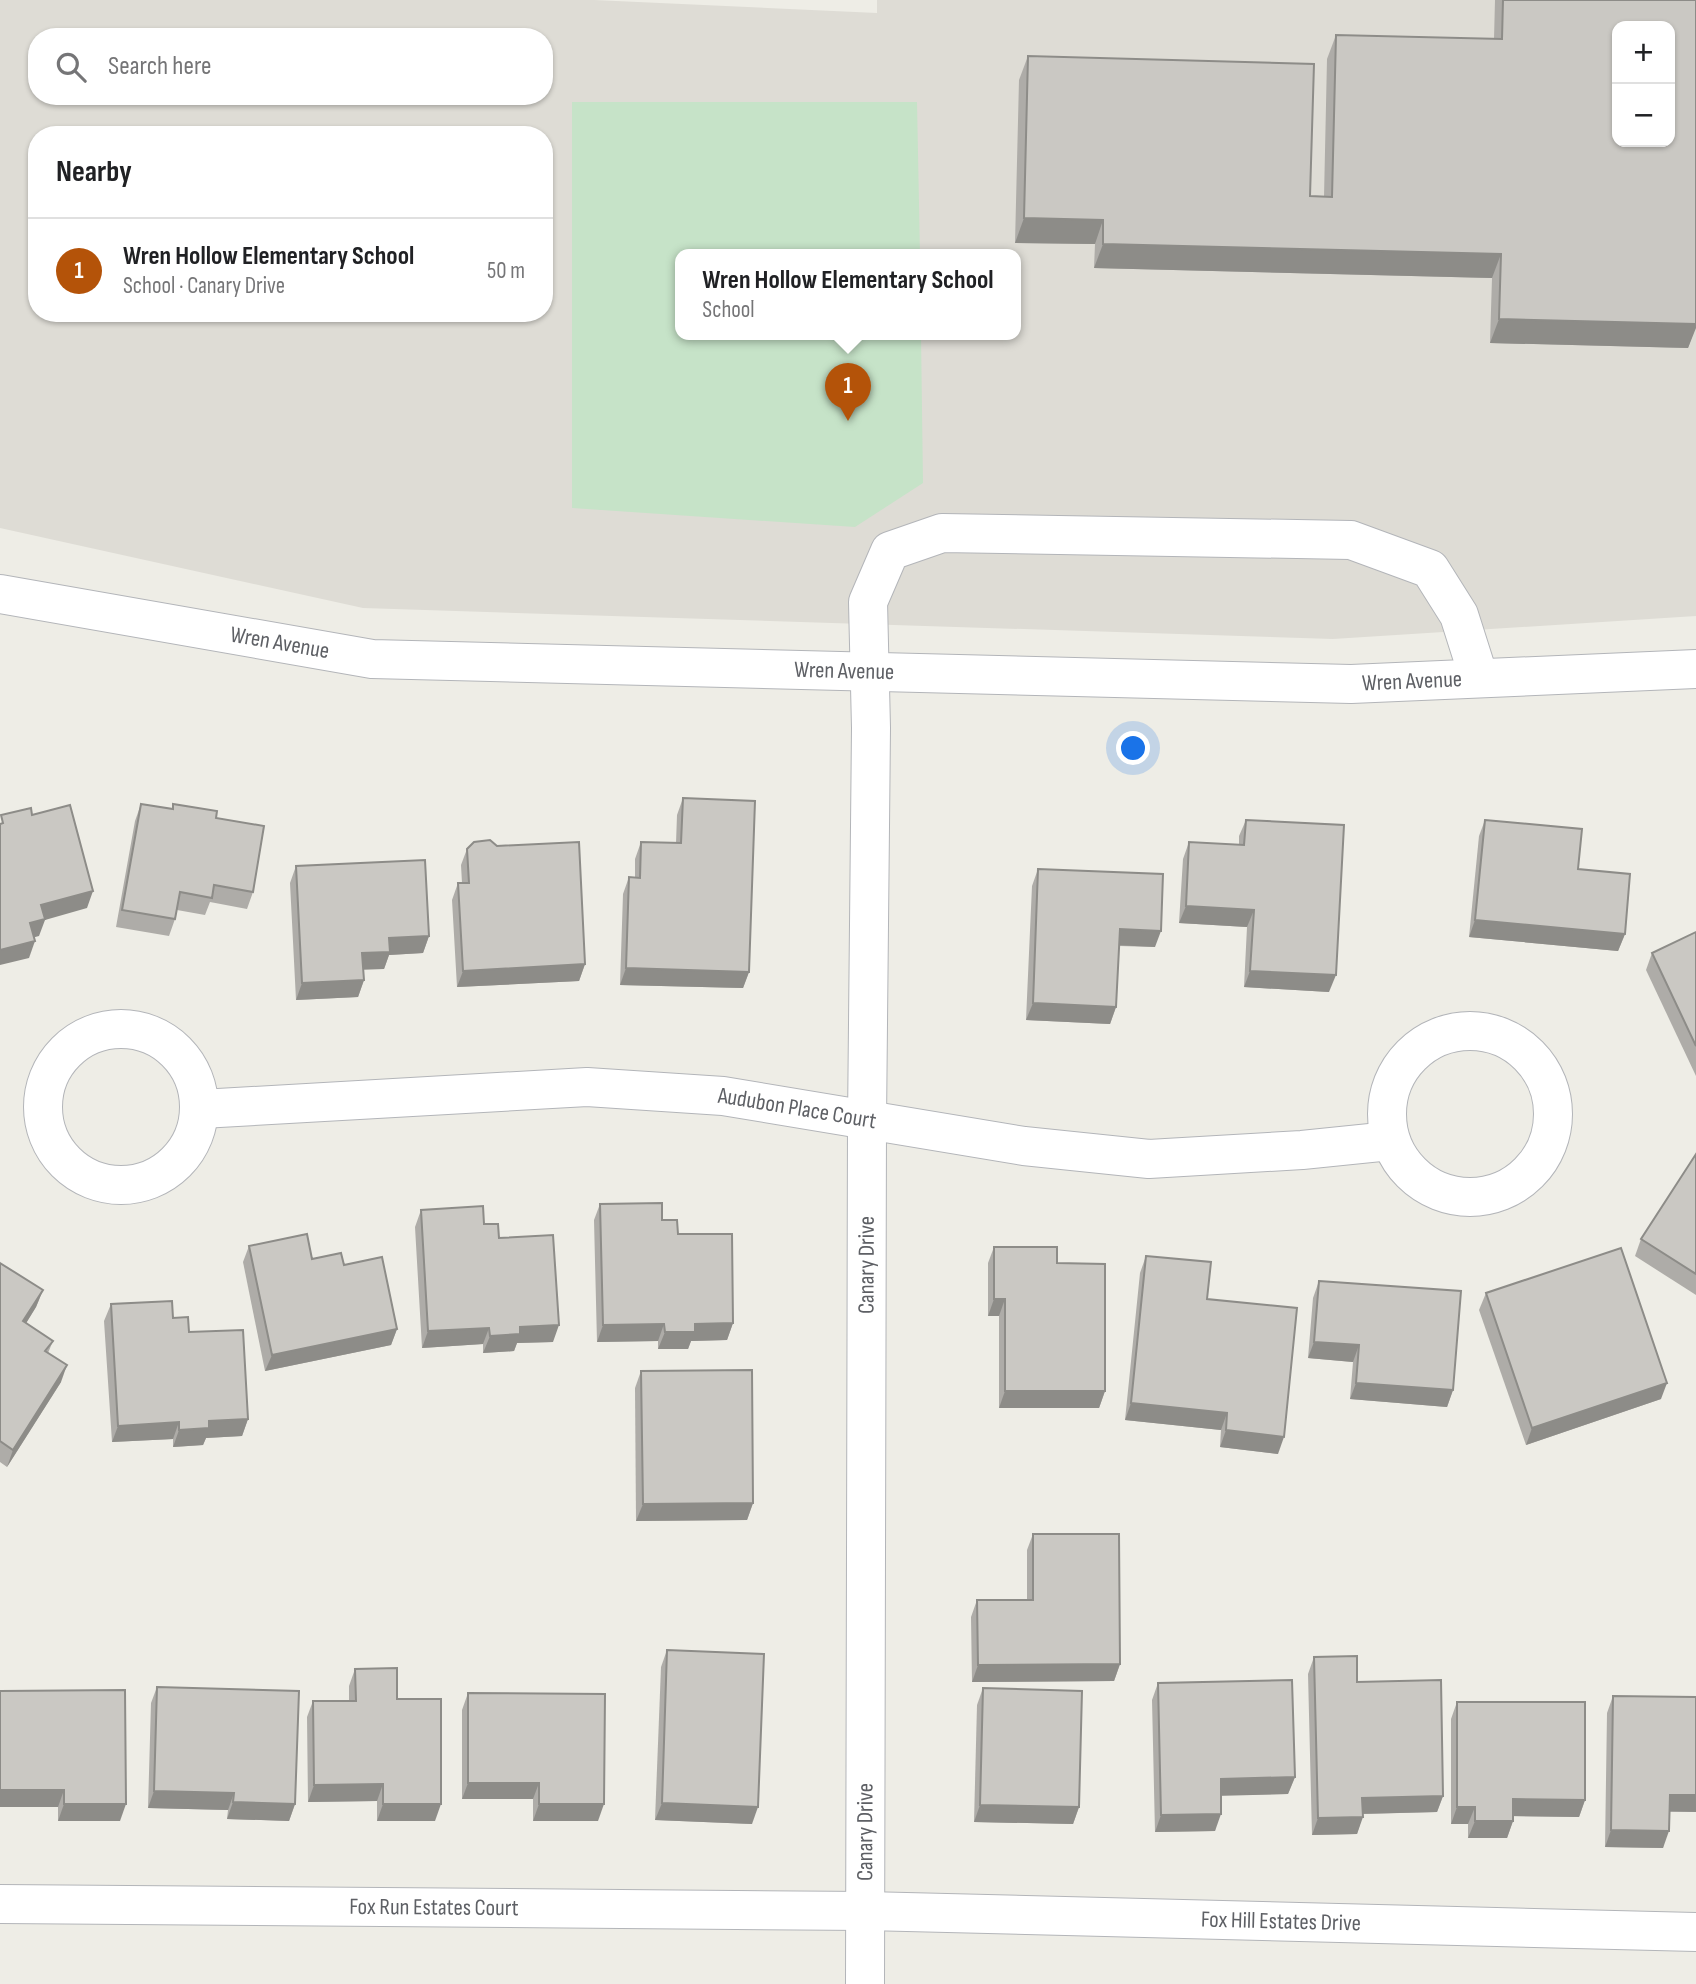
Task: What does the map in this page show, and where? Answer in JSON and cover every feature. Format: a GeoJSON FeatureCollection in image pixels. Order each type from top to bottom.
{"type":"FeatureCollection","features":[{"type":"Feature","properties":{"kind":"street","name":"Canary Drive"},"geometry":{"type":"LineString","coordinates":[[865,1984],[871,671],[868,602],[890,551],[942,533],[1351,540],[1430,569],[1459,615],[1479,678]]}},
{"type":"Feature","properties":{"kind":"street","name":"Wren Avenue"},"geometry":{"type":"LineString","coordinates":[[0,594],[372,659],[1351,684],[1696,669]]}},
{"type":"Feature","properties":{"kind":"street"},"geometry":{"type":"LineString","coordinates":[[133,1028],[159,1038],[186,1062],[198,1087],[201,1109],[195,1136],[188,1150],[169,1170],[150,1180],[124,1186],[99,1183],[74,1170],[60,1156],[43,1121],[44,1093],[48,1077],[63,1054],[78,1041],[104,1030],[133,1028]]}},
{"type":"Feature","properties":{"kind":"street"},"geometry":{"type":"LineString","coordinates":[[1457,1031],[1489,1032],[1516,1044],[1530,1055],[1546,1080],[1552,1097],[1553,1125],[1547,1147],[1531,1171],[1517,1183],[1491,1195],[1456,1196],[1418,1180],[1399,1158],[1390,1141],[1386,1112],[1391,1086],[1405,1061],[1429,1041],[1457,1031]]}},
{"type":"Feature","properties":{"kind":"street","name":"Audubon Place Court"},"geometry":{"type":"LineString","coordinates":[[201,1109],[587,1087],[723,1097],[1024,1146],[1149,1159],[1302,1150],[1390,1141]]}},
{"type":"Feature","properties":{"kind":"street","name":"Fox Run Estates Court"},"geometry":{"type":"LineString","coordinates":[[0,1905],[866,1911]]}},
{"type":"Feature","properties":{"kind":"street","name":"Fox Hill Estates Drive"},"geometry":{"type":"LineString","coordinates":[[866,1911],[1696,1932]]}},
{"type":"Feature","properties":{"kind":"shaded area"},"geometry":{"type":"Polygon","coordinates":[[[0,0],[594,0],[877,13],[877,0],[1696,0],[1696,616],[1333,639],[363,608],[0,528],[0,0]]]}},
{"type":"Feature","properties":{"kind":"green space"},"geometry":{"type":"Polygon","coordinates":[[[572,102],[917,102],[920,249],[675,249],[675,340],[921,340],[923,483],[855,527],[572,508],[572,102]]]}},
{"type":"Feature","properties":{"kind":"building"},"geometry":{"type":"Polygon","coordinates":[[[1503,0],[1696,0],[1696,324],[1499,319],[1501,254],[1103,244],[1103,220],[1024,218],[1028,56],[1314,64],[1310,196],[1332,197],[1336,35],[1502,39],[1503,0]]]}},
{"type":"Feature","properties":{"kind":"building"},"geometry":{"type":"Polygon","coordinates":[[[683,798],[755,801],[749,972],[626,968],[629,877],[640,878],[641,842],[681,843],[683,798]]]}},
{"type":"Feature","properties":{"kind":"building"},"geometry":{"type":"Polygon","coordinates":[[[141,804],[173,809],[173,804],[217,811],[216,818],[264,826],[253,892],[214,885],[212,898],[180,892],[175,919],[122,910],[141,804]]]}},
{"type":"Feature","properties":{"kind":"building"},"geometry":{"type":"Polygon","coordinates":[[[70,805],[93,891],[41,905],[45,919],[30,923],[35,941],[0,950],[1,815],[31,808],[32,815],[70,805]]]}},
{"type":"Feature","properties":{"kind":"building"},"geometry":{"type":"Polygon","coordinates":[[[1246,820],[1344,825],[1336,975],[1250,971],[1254,910],[1186,906],[1189,842],[1244,845],[1246,820]]]}},
{"type":"Feature","properties":{"kind":"building"},"geometry":{"type":"Polygon","coordinates":[[[1485,820],[1582,829],[1578,869],[1630,874],[1625,934],[1475,920],[1485,820]]]}},
{"type":"Feature","properties":{"kind":"building"},"geometry":{"type":"Polygon","coordinates":[[[490,840],[497,846],[579,842],[585,964],[463,971],[458,883],[469,883],[467,849],[474,842],[490,840]]]}},
{"type":"Feature","properties":{"kind":"building"},"geometry":{"type":"Polygon","coordinates":[[[425,860],[429,936],[389,938],[390,952],[362,953],[364,980],[302,983],[296,866],[425,860]]]}},
{"type":"Feature","properties":{"kind":"building"},"geometry":{"type":"Polygon","coordinates":[[[1038,869],[1163,874],[1161,931],[1120,929],[1116,1007],[1033,1003],[1038,869]]]}},
{"type":"Feature","properties":{"kind":"building"},"geometry":{"type":"Polygon","coordinates":[[[1696,932],[1696,1046],[1652,953],[1696,932]]]}},
{"type":"Feature","properties":{"kind":"building"},"geometry":{"type":"Polygon","coordinates":[[[1696,1154],[1696,1274],[1641,1239],[1696,1154]]]}},
{"type":"Feature","properties":{"kind":"building"},"geometry":{"type":"Polygon","coordinates":[[[662,1203],[662,1220],[677,1220],[678,1234],[732,1234],[733,1323],[695,1324],[695,1332],[665,1332],[664,1324],[603,1325],[600,1204],[662,1203]]]}},
{"type":"Feature","properties":{"kind":"building"},"geometry":{"type":"Polygon","coordinates":[[[483,1206],[484,1224],[498,1224],[499,1238],[553,1235],[559,1325],[520,1327],[520,1334],[490,1336],[489,1328],[428,1331],[421,1210],[483,1206]]]}},
{"type":"Feature","properties":{"kind":"building"},"geometry":{"type":"Polygon","coordinates":[[[307,1234],[312,1259],[341,1253],[344,1265],[382,1257],[397,1329],[272,1355],[249,1246],[307,1234]]]}},
{"type":"Feature","properties":{"kind":"building"},"geometry":{"type":"Polygon","coordinates":[[[994,1247],[1057,1247],[1057,1263],[1105,1264],[1105,1391],[1005,1391],[1005,1299],[994,1299],[994,1247]]]}},
{"type":"Feature","properties":{"kind":"building"},"geometry":{"type":"Polygon","coordinates":[[[1621,1248],[1667,1383],[1532,1428],[1486,1293],[1621,1248]]]}},
{"type":"Feature","properties":{"kind":"building"},"geometry":{"type":"Polygon","coordinates":[[[1146,1256],[1211,1262],[1207,1299],[1297,1308],[1284,1437],[1226,1430],[1227,1413],[1131,1403],[1146,1256]]]}},
{"type":"Feature","properties":{"kind":"building"},"geometry":{"type":"Polygon","coordinates":[[[0,1263],[43,1290],[23,1321],[53,1341],[45,1351],[67,1365],[13,1450],[0,1441],[0,1263]]]}},
{"type":"Feature","properties":{"kind":"building"},"geometry":{"type":"Polygon","coordinates":[[[1319,1281],[1461,1291],[1453,1390],[1356,1383],[1359,1345],[1314,1342],[1319,1281]]]}},
{"type":"Feature","properties":{"kind":"building"},"geometry":{"type":"Polygon","coordinates":[[[172,1301],[173,1318],[188,1317],[189,1332],[243,1330],[248,1419],[209,1421],[209,1428],[179,1430],[179,1422],[118,1426],[111,1304],[172,1301]]]}},
{"type":"Feature","properties":{"kind":"building"},"geometry":{"type":"Polygon","coordinates":[[[752,1370],[753,1503],[643,1504],[641,1371],[752,1370]]]}},
{"type":"Feature","properties":{"kind":"building"},"geometry":{"type":"Polygon","coordinates":[[[1033,1534],[1119,1534],[1120,1664],[978,1665],[977,1600],[1033,1600],[1033,1534]]]}},
{"type":"Feature","properties":{"kind":"building"},"geometry":{"type":"Polygon","coordinates":[[[667,1650],[764,1654],[758,1807],[662,1803],[667,1650]]]}},
{"type":"Feature","properties":{"kind":"building"},"geometry":{"type":"Polygon","coordinates":[[[1357,1656],[1357,1682],[1441,1680],[1443,1796],[1362,1798],[1363,1817],[1318,1818],[1314,1657],[1357,1656]]]}},
{"type":"Feature","properties":{"kind":"building"},"geometry":{"type":"Polygon","coordinates":[[[397,1668],[397,1699],[441,1699],[441,1804],[383,1804],[383,1784],[314,1785],[313,1701],[356,1701],[355,1669],[397,1668]]]}},
{"type":"Feature","properties":{"kind":"building"},"geometry":{"type":"Polygon","coordinates":[[[1292,1680],[1295,1777],[1221,1779],[1221,1814],[1161,1815],[1158,1683],[1292,1680]]]}},
{"type":"Feature","properties":{"kind":"building"},"geometry":{"type":"Polygon","coordinates":[[[157,1687],[299,1691],[295,1804],[233,1802],[234,1793],[154,1791],[157,1687]]]}},
{"type":"Feature","properties":{"kind":"building"},"geometry":{"type":"Polygon","coordinates":[[[983,1688],[1082,1691],[1079,1807],[980,1805],[983,1688]]]}},
{"type":"Feature","properties":{"kind":"building"},"geometry":{"type":"Polygon","coordinates":[[[125,1690],[126,1804],[64,1804],[64,1790],[0,1790],[0,1691],[125,1690]]]}},
{"type":"Feature","properties":{"kind":"building"},"geometry":{"type":"Polygon","coordinates":[[[468,1693],[605,1694],[604,1804],[539,1804],[539,1783],[468,1783],[468,1693]]]}},
{"type":"Feature","properties":{"kind":"building"},"geometry":{"type":"Polygon","coordinates":[[[1613,1696],[1696,1697],[1696,1795],[1670,1795],[1669,1831],[1611,1830],[1613,1696]]]}},
{"type":"Feature","properties":{"kind":"building"},"geometry":{"type":"Polygon","coordinates":[[[1457,1702],[1585,1702],[1585,1800],[1513,1799],[1513,1821],[1475,1821],[1475,1807],[1457,1807],[1457,1702]]]}},
{"type":"Feature","properties":{"kind":"place","name":"Wren Hollow Elementary School"},"geometry":{"type":"Point","coordinates":[848,421]}}]}
